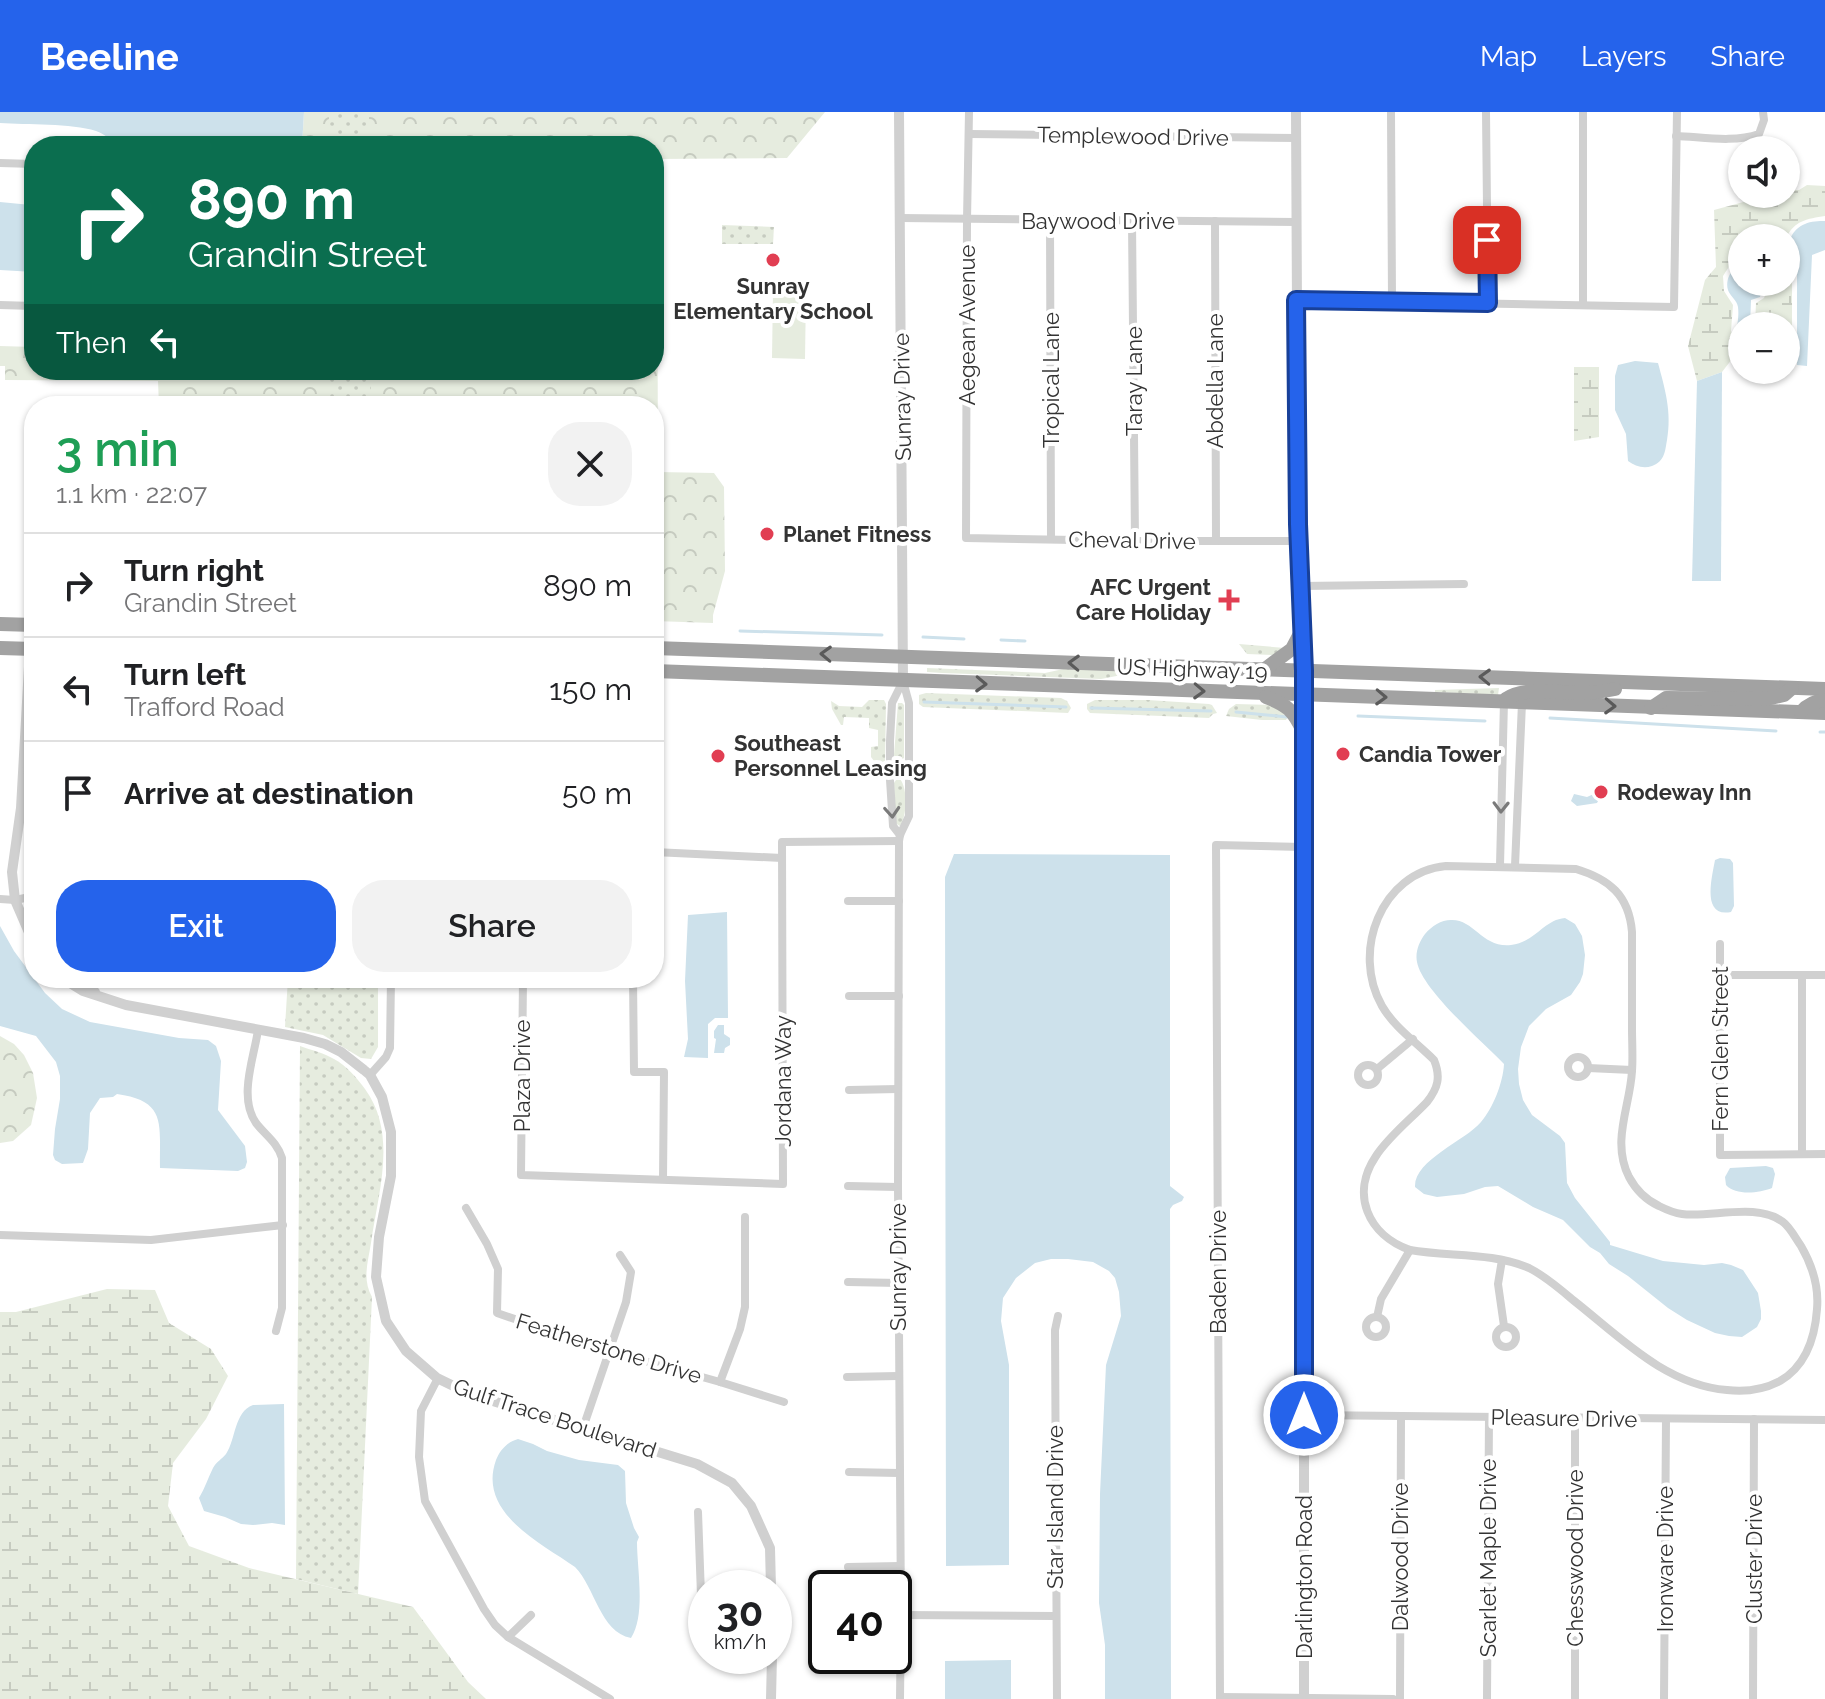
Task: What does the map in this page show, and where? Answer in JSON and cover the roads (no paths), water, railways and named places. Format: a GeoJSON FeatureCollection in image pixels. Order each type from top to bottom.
{"type":"FeatureCollection","features":[{"type":"Feature","properties":{"kind":"highway"},"geometry":{"type":"LineString","coordinates":[[0,624],[24,625]]}},
{"type":"Feature","properties":{"kind":"highway"},"geometry":{"type":"LineString","coordinates":[[1264,669],[1292,649],[1302,630]]}},
{"type":"Feature","properties":{"kind":"highway"},"geometry":{"type":"LineString","coordinates":[[0,648],[24,647]]}},
{"type":"Feature","properties":{"kind":"highway","name":"US Highway 19"},"geometry":{"type":"LineString","coordinates":[[664,648],[1825,689]]}},
{"type":"Feature","properties":{"kind":"highway","name":"US Highway 19"},"geometry":{"type":"LineString","coordinates":[[664,671],[1825,713]]}},
{"type":"Feature","properties":{"kind":"highway"},"geometry":{"type":"LineString","coordinates":[[1504,701],[1510,695],[1521,693],[1587,693],[1647,684]]}},
{"type":"Feature","properties":{"kind":"highway"},"geometry":{"type":"LineString","coordinates":[[1650,708],[1666,698],[1776,698],[1793,688]]}},
{"type":"Feature","properties":{"kind":"highway"},"geometry":{"type":"LineString","coordinates":[[1258,693],[1283,704],[1303,731]]}},
{"type":"Feature","properties":{"kind":"highway"},"geometry":{"type":"LineString","coordinates":[[1801,712],[1806,706],[1825,700]]}},
{"type":"Feature","properties":{"kind":"street","name":"Sunray Drive"},"geometry":{"type":"LineString","coordinates":[[899,112],[903,681],[909,703],[909,816],[900,838],[899,901],[900,1570]]}},
{"type":"Feature","properties":{"kind":"street","name":"Aegean Avenue"},"geometry":{"type":"LineString","coordinates":[[966,538],[969,112]]}},
{"type":"Feature","properties":{"kind":"street","name":"Darlington Road"},"geometry":{"type":"LineString","coordinates":[[1296,112],[1298,541],[1304,671],[1304,1698]]}},
{"type":"Feature","properties":{"kind":"street"},"geometry":{"type":"LineString","coordinates":[[1391,112],[1392,302]]}},
{"type":"Feature","properties":{"kind":"street"},"geometry":{"type":"LineString","coordinates":[[1486,112],[1488,303]]}},
{"type":"Feature","properties":{"kind":"street"},"geometry":{"type":"LineString","coordinates":[[1583,112],[1583,305]]}},
{"type":"Feature","properties":{"kind":"street"},"geometry":{"type":"LineString","coordinates":[[1296,300],[1674,307],[1677,112]]}},
{"type":"Feature","properties":{"kind":"street"},"geometry":{"type":"LineString","coordinates":[[1676,136],[1740,138],[1759,134],[1764,120],[1763,112]]}},
{"type":"Feature","properties":{"kind":"street","name":"Templewood Drive"},"geometry":{"type":"LineString","coordinates":[[969,134],[1296,138]]}},
{"type":"Feature","properties":{"kind":"street"},"geometry":{"type":"LineString","coordinates":[[0,163],[24,164]]}},
{"type":"Feature","properties":{"kind":"street","name":"Baywood Drive"},"geometry":{"type":"LineString","coordinates":[[900,218],[1296,222]]}},
{"type":"Feature","properties":{"kind":"street","name":"Tropical Lane"},"geometry":{"type":"LineString","coordinates":[[1050,220],[1051,539]]}},
{"type":"Feature","properties":{"kind":"street","name":"Taray Lane"},"geometry":{"type":"LineString","coordinates":[[1132,221],[1135,541]]}},
{"type":"Feature","properties":{"kind":"street","name":"Abdella Lane"},"geometry":{"type":"LineString","coordinates":[[1215,221],[1216,541]]}},
{"type":"Feature","properties":{"kind":"street"},"geometry":{"type":"LineString","coordinates":[[0,305],[24,306]]}},
{"type":"Feature","properties":{"kind":"street","name":"Cheval Drive"},"geometry":{"type":"LineString","coordinates":[[966,538],[1298,541]]}},
{"type":"Feature","properties":{"kind":"street"},"geometry":{"type":"LineString","coordinates":[[1301,586],[1464,584]]}},
{"type":"Feature","properties":{"kind":"street","name":"Sunray Drive"},"geometry":{"type":"LineString","coordinates":[[900,838],[893,826],[890,741],[892,703],[903,681]]}},
{"type":"Feature","properties":{"kind":"street"},"geometry":{"type":"LineString","coordinates":[[1500,866],[1504,701]]}},
{"type":"Feature","properties":{"kind":"street"},"geometry":{"type":"LineString","coordinates":[[1515,866],[1522,703]]}},
{"type":"Feature","properties":{"kind":"street"},"geometry":{"type":"LineString","coordinates":[[24,760],[12,872],[15,900],[24,921]]}},
{"type":"Feature","properties":{"kind":"street"},"geometry":{"type":"LineString","coordinates":[[664,852],[782,858],[782,842],[900,838]]}},
{"type":"Feature","properties":{"kind":"street","name":"Baden Drive"},"geometry":{"type":"LineString","coordinates":[[1220,1698],[1216,845],[1303,847]]}},
{"type":"Feature","properties":{"kind":"street"},"geometry":{"type":"LineString","coordinates":[[1500,845],[1516,845]]}},
{"type":"Feature","properties":{"kind":"street","name":"Jordana Way"},"geometry":{"type":"LineString","coordinates":[[521,1175],[783,1184],[782,858]]}},
{"type":"Feature","properties":{"kind":"street"},"geometry":{"type":"LineString","coordinates":[[1446,866],[1500,866],[1576,869],[1597,875],[1623,900],[1632,928],[1632,1070],[1621,1141],[1624,1163],[1630,1179],[1646,1198],[1675,1213],[1752,1212],[1783,1222],[1805,1253],[1815,1280],[1817,1305],[1808,1352],[1785,1378],[1762,1389],[1738,1391],[1702,1386],[1675,1376],[1528,1268],[1502,1260],[1410,1250],[1393,1242],[1374,1225],[1366,1209],[1364,1192],[1373,1159],[1427,1102],[1437,1086],[1438,1073],[1434,1060],[1383,1007],[1372,979],[1371,941],[1375,923],[1382,907],[1398,888],[1427,870],[1446,866]]}},
{"type":"Feature","properties":{"kind":"street"},"geometry":{"type":"LineString","coordinates":[[0,899],[24,898]]}},
{"type":"Feature","properties":{"kind":"street"},"geometry":{"type":"LineString","coordinates":[[848,901],[899,901]]}},
{"type":"Feature","properties":{"kind":"street","name":"Fern Glen Street"},"geometry":{"type":"LineString","coordinates":[[1720,944],[1720,1155],[1802,1153]]}},
{"type":"Feature","properties":{"kind":"street"},"geometry":{"type":"LineString","coordinates":[[1720,975],[1825,975]]}},
{"type":"Feature","properties":{"kind":"street"},"geometry":{"type":"LineString","coordinates":[[1802,975],[1802,1153],[1825,1154]]}},
{"type":"Feature","properties":{"kind":"street","name":"Gulf Trace Boulevard"},"geometry":{"type":"LineString","coordinates":[[78,988],[126,1005],[325,1044],[341,1052],[370,1075],[389,1118],[392,1149],[376,1277],[386,1321],[406,1351],[438,1378],[470,1394],[697,1464],[732,1483],[751,1506],[770,1548],[771,1570]]}},
{"type":"Feature","properties":{"kind":"street","name":"Gulf Trace Boulevard"},"geometry":{"type":"LineString","coordinates":[[90,988],[104,998]]}},
{"type":"Feature","properties":{"kind":"street"},"geometry":{"type":"LineString","coordinates":[[370,1075],[390,1048],[391,988]]}},
{"type":"Feature","properties":{"kind":"street","name":"Plaza Drive"},"geometry":{"type":"LineString","coordinates":[[521,1175],[523,988]]}},
{"type":"Feature","properties":{"kind":"street"},"geometry":{"type":"LineString","coordinates":[[633,988],[634,1072],[664,1072],[663,1179]]}},
{"type":"Feature","properties":{"kind":"street"},"geometry":{"type":"LineString","coordinates":[[849,996],[899,996]]}},
{"type":"Feature","properties":{"kind":"street"},"geometry":{"type":"LineString","coordinates":[[258,1030],[248,1099],[256,1123],[274,1141],[282,1158],[282,1308],[276,1331]]}},
{"type":"Feature","properties":{"kind":"street"},"geometry":{"type":"LineString","coordinates":[[1377,1069],[1413,1039]]}},
{"type":"Feature","properties":{"kind":"street"},"geometry":{"type":"LineString","coordinates":[[1588,1068],[1632,1070]]}},
{"type":"Feature","properties":{"kind":"street"},"geometry":{"type":"LineString","coordinates":[[849,1090],[898,1089]]}},
{"type":"Feature","properties":{"kind":"street"},"geometry":{"type":"LineString","coordinates":[[848,1186],[898,1187]]}},
{"type":"Feature","properties":{"kind":"street","name":"Featherstone Drive"},"geometry":{"type":"LineString","coordinates":[[466,1208],[498,1269],[497,1313],[609,1351],[784,1402]]}},
{"type":"Feature","properties":{"kind":"street"},"geometry":{"type":"LineString","coordinates":[[720,1382],[745,1307],[745,1217]]}},
{"type":"Feature","properties":{"kind":"street"},"geometry":{"type":"LineString","coordinates":[[0,1235],[151,1240],[283,1225]]}},
{"type":"Feature","properties":{"kind":"street"},"geometry":{"type":"LineString","coordinates":[[1377,1317],[1381,1299],[1410,1250]]}},
{"type":"Feature","properties":{"kind":"street"},"geometry":{"type":"LineString","coordinates":[[583,1428],[626,1302],[631,1272],[620,1255]]}},
{"type":"Feature","properties":{"kind":"street"},"geometry":{"type":"LineString","coordinates":[[1502,1260],[1498,1284],[1504,1326]]}},
{"type":"Feature","properties":{"kind":"street"},"geometry":{"type":"LineString","coordinates":[[848,1282],[899,1283]]}},
{"type":"Feature","properties":{"kind":"street","name":"Star Island Drive"},"geometry":{"type":"LineString","coordinates":[[1057,1699],[1055,1330],[1058,1316]]}},
{"type":"Feature","properties":{"kind":"street"},"geometry":{"type":"LineString","coordinates":[[847,1377],[898,1376]]}},
{"type":"Feature","properties":{"kind":"street"},"geometry":{"type":"LineString","coordinates":[[438,1378],[421,1411],[419,1457],[425,1501],[495,1625],[508,1637],[610,1699]]}},
{"type":"Feature","properties":{"kind":"street","name":"Pleasure Drive"},"geometry":{"type":"LineString","coordinates":[[1304,1415],[1825,1420]]}},
{"type":"Feature","properties":{"kind":"street","name":"Dalwood Drive"},"geometry":{"type":"LineString","coordinates":[[1400,1699],[1401,1416]]}},
{"type":"Feature","properties":{"kind":"street","name":"Scarlet Maple Drive"},"geometry":{"type":"LineString","coordinates":[[1487,1699],[1489,1417]]}},
{"type":"Feature","properties":{"kind":"street","name":"Chesswood Drive"},"geometry":{"type":"LineString","coordinates":[[1575,1417],[1575,1699]]}},
{"type":"Feature","properties":{"kind":"street","name":"Ironware Drive"},"geometry":{"type":"LineString","coordinates":[[1664,1699],[1666,1419]]}},
{"type":"Feature","properties":{"kind":"street","name":"Cluster Drive"},"geometry":{"type":"LineString","coordinates":[[1753,1699],[1754,1419]]}},
{"type":"Feature","properties":{"kind":"street"},"geometry":{"type":"LineString","coordinates":[[849,1472],[899,1473]]}},
{"type":"Feature","properties":{"kind":"street"},"geometry":{"type":"LineString","coordinates":[[698,1512],[700,1570]]}},
{"type":"Feature","properties":{"kind":"street"},"geometry":{"type":"LineString","coordinates":[[848,1567],[900,1566]]}},
{"type":"Feature","properties":{"kind":"street"},"geometry":{"type":"LineString","coordinates":[[508,1637],[531,1615]]}},
{"type":"Feature","properties":{"kind":"street"},"geometry":{"type":"LineString","coordinates":[[912,1615],[1056,1616]]}},
{"type":"Feature","properties":{"kind":"street"},"geometry":{"type":"LineString","coordinates":[[771,1699],[772,1674]]}},
{"type":"Feature","properties":{"kind":"street","name":"Sunray Drive"},"geometry":{"type":"LineString","coordinates":[[900,1674],[900,1699]]}},
{"type":"Feature","properties":{"kind":"street"},"geometry":{"type":"LineString","coordinates":[[1220,1698],[1393,1699]]}},
{"type":"Feature","properties":{"kind":"water"},"geometry":{"type":"Polygon","coordinates":[[[0,112],[304,112],[303,136],[105,136],[86,128],[62,125],[0,123],[0,112]]]}},
{"type":"Feature","properties":{"kind":"water"},"geometry":{"type":"Polygon","coordinates":[[[0,202],[24,204],[24,271],[0,270],[0,202]]]}},
{"type":"Feature","properties":{"kind":"water"},"geometry":{"type":"Polygon","coordinates":[[[1825,221],[1825,250],[1812,255],[1807,366],[1800,365],[1797,296],[1800,296],[1800,227],[1810,222],[1825,221]]]}},
{"type":"Feature","properties":{"kind":"water"},"geometry":{"type":"Polygon","coordinates":[[[1732,296],[1760,296],[1751,300],[1751,312],[1738,312],[1732,296]]]}},
{"type":"Feature","properties":{"kind":"water"},"geometry":{"type":"Polygon","coordinates":[[[1635,361],[1658,363],[1667,401],[1669,420],[1665,452],[1660,461],[1649,467],[1628,461],[1626,434],[1615,410],[1618,365],[1635,361]]]}},
{"type":"Feature","properties":{"kind":"water"},"geometry":{"type":"Polygon","coordinates":[[[1722,372],[1721,581],[1692,581],[1697,381],[1722,372]]]}},
{"type":"Feature","properties":{"kind":"water"},"geometry":{"type":"Polygon","coordinates":[[[1596,793],[1600,797],[1597,803],[1577,806],[1571,801],[1574,794],[1587,797],[1596,793]]]}},
{"type":"Feature","properties":{"kind":"water"},"geometry":{"type":"Polygon","coordinates":[[[954,854],[1170,855],[1170,1186],[1184,1197],[1170,1209],[1171,1699],[1105,1699],[1105,1645],[1099,1603],[1100,1494],[1106,1365],[1121,1316],[1115,1278],[1093,1262],[1051,1259],[1035,1263],[1016,1278],[1003,1298],[1001,1321],[1009,1365],[1009,1565],[946,1566],[945,877],[954,854]]]}},
{"type":"Feature","properties":{"kind":"water"},"geometry":{"type":"Polygon","coordinates":[[[1730,859],[1733,863],[1734,906],[1731,912],[1715,909],[1712,903],[1712,876],[1715,860],[1730,859]]]}},
{"type":"Feature","properties":{"kind":"water"},"geometry":{"type":"Polygon","coordinates":[[[727,912],[728,1018],[715,1018],[708,1024],[708,1058],[684,1057],[688,1039],[685,981],[688,915],[727,912]]]}},
{"type":"Feature","properties":{"kind":"water"},"geometry":{"type":"Polygon","coordinates":[[[1565,918],[1575,924],[1582,936],[1585,955],[1583,974],[1571,995],[1546,1009],[1529,1026],[1521,1047],[1518,1069],[1523,1100],[1532,1115],[1565,1143],[1567,1183],[1610,1245],[1663,1261],[1704,1265],[1722,1263],[1743,1270],[1758,1293],[1761,1319],[1757,1327],[1742,1337],[1715,1333],[1687,1320],[1609,1264],[1563,1220],[1498,1186],[1437,1197],[1424,1194],[1415,1187],[1417,1177],[1431,1160],[1481,1122],[1493,1103],[1504,1064],[1454,1015],[1421,974],[1417,951],[1421,940],[1434,926],[1451,920],[1466,924],[1493,942],[1511,945],[1527,940],[1551,923],[1565,918]]]}},
{"type":"Feature","properties":{"kind":"water"},"geometry":{"type":"Polygon","coordinates":[[[0,926],[24,965],[24,988],[41,988],[62,1009],[90,1022],[208,1040],[216,1046],[221,1061],[218,1110],[245,1146],[245,1168],[238,1171],[160,1168],[159,1128],[153,1109],[133,1097],[117,1094],[100,1098],[90,1113],[88,1149],[83,1163],[62,1164],[55,1160],[55,1129],[60,1099],[60,1076],[56,1062],[36,1036],[0,1026],[0,926]]]}},
{"type":"Feature","properties":{"kind":"water"},"geometry":{"type":"Polygon","coordinates":[[[718,1025],[724,1025],[724,1034],[730,1038],[730,1045],[724,1053],[714,1053],[714,1031],[718,1025]]]}},
{"type":"Feature","properties":{"kind":"water"},"geometry":{"type":"Polygon","coordinates":[[[1730,1168],[1773,1168],[1775,1174],[1772,1188],[1742,1192],[1726,1185],[1725,1177],[1730,1168]]]}},
{"type":"Feature","properties":{"kind":"water"},"geometry":{"type":"Polygon","coordinates":[[[284,1404],[285,1525],[241,1524],[204,1511],[199,1498],[214,1466],[226,1454],[242,1414],[253,1405],[284,1404]]]}},
{"type":"Feature","properties":{"kind":"water"},"geometry":{"type":"Polygon","coordinates":[[[518,1439],[579,1460],[618,1465],[625,1471],[626,1503],[639,1537],[639,1605],[636,1628],[631,1638],[612,1627],[575,1567],[530,1537],[504,1511],[496,1496],[493,1479],[496,1460],[504,1447],[518,1439]]]}},
{"type":"Feature","properties":{"kind":"water"},"geometry":{"type":"Polygon","coordinates":[[[1011,1660],[1011,1699],[945,1699],[945,1661],[1011,1660]]]}},
{"type":"Feature","properties":{"kind":"waterway"},"geometry":{"type":"LineString","coordinates":[[740,631],[882,635]]}},
{"type":"Feature","properties":{"kind":"waterway"},"geometry":{"type":"LineString","coordinates":[[923,637],[964,639]]}},
{"type":"Feature","properties":{"kind":"waterway"},"geometry":{"type":"LineString","coordinates":[[1001,640],[1025,641]]}},
{"type":"Feature","properties":{"kind":"waterway"},"geometry":{"type":"LineString","coordinates":[[924,702],[1066,707]]}},
{"type":"Feature","properties":{"kind":"waterway"},"geometry":{"type":"LineString","coordinates":[[1091,708],[1211,711]]}},
{"type":"Feature","properties":{"kind":"waterway"},"geometry":{"type":"LineString","coordinates":[[1236,712],[1287,717]]}},
{"type":"Feature","properties":{"kind":"waterway"},"geometry":{"type":"LineString","coordinates":[[1358,716],[1485,721]]}},
{"type":"Feature","properties":{"kind":"waterway"},"geometry":{"type":"LineString","coordinates":[[1550,718],[1776,731]]}},
{"type":"Feature","properties":{"kind":"waterway"},"geometry":{"type":"LineString","coordinates":[[1820,732],[1825,732]]}},
{"type":"Feature","properties":{"kind":"place","name":"Sunray Elementary School"},"geometry":{"type":"Point","coordinates":[773,260]}},
{"type":"Feature","properties":{"kind":"place","name":"Planet Fitness"},"geometry":{"type":"Point","coordinates":[767,534]}},
{"type":"Feature","properties":{"kind":"place","name":"AFC Urgent Care Holiday"},"geometry":{"type":"Point","coordinates":[1229,600]}},
{"type":"Feature","properties":{"kind":"place","name":"Candia Tower"},"geometry":{"type":"Point","coordinates":[1343,754]}},
{"type":"Feature","properties":{"kind":"place","name":"Southeast Personnel Leasing"},"geometry":{"type":"Point","coordinates":[718,756]}},
{"type":"Feature","properties":{"kind":"place","name":"Rodeway Inn"},"geometry":{"type":"Point","coordinates":[1601,792]}}]}
